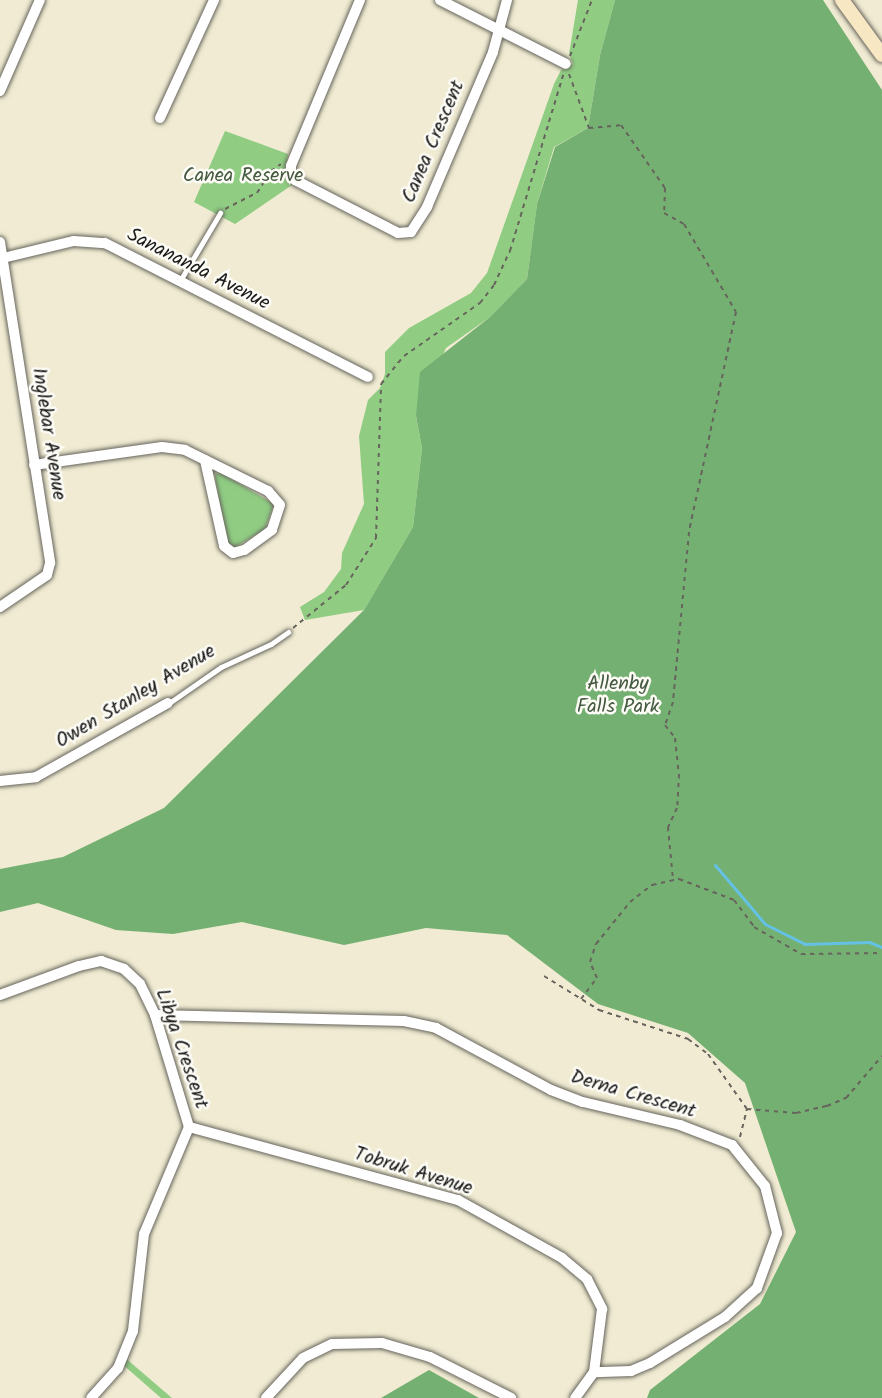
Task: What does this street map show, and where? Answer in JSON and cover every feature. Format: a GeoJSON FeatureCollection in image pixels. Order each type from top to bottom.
{"type":"FeatureCollection","features":[{"type":"Feature","properties":{"kind":"street"},"geometry":{"type":"LineString","coordinates":[[0,91],[39,0]]}},
{"type":"Feature","properties":{"kind":"street"},"geometry":{"type":"LineString","coordinates":[[160,118],[214,0]]}},
{"type":"Feature","properties":{"kind":"street"},"geometry":{"type":"LineString","coordinates":[[294,157],[360,0]]}},
{"type":"Feature","properties":{"kind":"street"},"geometry":{"type":"LineString","coordinates":[[440,0],[499,32],[566,64]]}},
{"type":"Feature","properties":{"kind":"street"},"geometry":{"type":"LineString","coordinates":[[499,32],[507,0]]}},
{"type":"Feature","properties":{"kind":"street"},"geometry":{"type":"LineString","coordinates":[[842,0],[882,55]]}},
{"type":"Feature","properties":{"kind":"street","name":"Canea Crescent"},"geometry":{"type":"LineString","coordinates":[[294,157],[291,166],[295,180],[384,227],[398,233],[411,232],[427,207],[499,32]]}},
{"type":"Feature","properties":{"kind":"street","name":"Sanananda Avenue"},"geometry":{"type":"LineString","coordinates":[[3,258],[74,241],[105,243],[181,279],[368,377]]}},
{"type":"Feature","properties":{"kind":"street","name":"Inglebar Avenue"},"geometry":{"type":"LineString","coordinates":[[0,242],[50,562],[47,575],[0,607]]}},
{"type":"Feature","properties":{"kind":"street"},"geometry":{"type":"LineString","coordinates":[[34,465],[162,447],[185,450],[268,491],[280,505],[272,530],[244,550],[233,553],[224,546],[205,460]]}},
{"type":"Feature","properties":{"kind":"street","name":"Owen Stanley Avenue"},"geometry":{"type":"LineString","coordinates":[[0,781],[27,780],[43,774],[168,703]]}},
{"type":"Feature","properties":{"kind":"street","name":"Libya Crescent"},"geometry":{"type":"LineString","coordinates":[[0,995],[48,974],[101,961],[124,969],[140,984],[154,1015],[189,1127],[144,1234],[133,1331],[118,1368],[91,1398]]}},
{"type":"Feature","properties":{"kind":"street","name":"Derna Crescent"},"geometry":{"type":"LineString","coordinates":[[154,1015],[404,1021],[436,1028],[551,1090],[583,1102],[680,1125],[732,1144],[765,1186],[777,1233],[756,1288],[725,1317],[650,1364],[631,1371],[594,1372]]}},
{"type":"Feature","properties":{"kind":"street","name":"Tobruk Avenue"},"geometry":{"type":"LineString","coordinates":[[189,1127],[458,1200],[562,1258],[587,1279],[602,1309],[594,1372]]}},
{"type":"Feature","properties":{"kind":"street"},"geometry":{"type":"LineString","coordinates":[[266,1398],[303,1358],[332,1344],[382,1343],[430,1357],[511,1398]]}},
{"type":"Feature","properties":{"kind":"street"},"geometry":{"type":"LineString","coordinates":[[575,1398],[594,1372]]}},
{"type":"Feature","properties":{"kind":"lane"},"geometry":{"type":"LineString","coordinates":[[181,279],[220,213]]}},
{"type":"Feature","properties":{"kind":"lane","name":"Owen Stanley Avenue"},"geometry":{"type":"LineString","coordinates":[[168,703],[221,667],[271,644],[288,632]]}},
{"type":"Feature","properties":{"kind":"path"},"geometry":{"type":"LineString","coordinates":[[288,632],[346,585],[376,538],[381,384],[404,356],[480,303],[494,285],[510,251],[566,64],[581,36],[592,0]]}},
{"type":"Feature","properties":{"kind":"path"},"geometry":{"type":"LineString","coordinates":[[566,64],[589,128],[621,125],[664,188],[664,213],[684,224],[736,312],[688,532],[673,702],[665,725],[675,738],[679,774],[677,808],[668,827],[673,880]]}},
{"type":"Feature","properties":{"kind":"path"},"geometry":{"type":"LineString","coordinates":[[220,213],[257,194],[271,171],[294,157]]}},
{"type":"Feature","properties":{"kind":"path"},"geometry":{"type":"LineString","coordinates":[[581,999],[597,978],[590,962],[596,944],[630,902],[652,885],[679,879],[734,900],[754,927],[801,954],[882,953]]}},
{"type":"Feature","properties":{"kind":"path"},"geometry":{"type":"LineString","coordinates":[[544,976],[599,1010],[687,1039],[708,1054],[747,1109],[739,1151]]}},
{"type":"Feature","properties":{"kind":"path"},"geometry":{"type":"LineString","coordinates":[[747,1109],[796,1113],[827,1106],[846,1098],[882,1056]]}},
{"type":"Feature","properties":{"kind":"green space"},"geometry":{"type":"Polygon","coordinates":[[[578,0],[615,0],[600,55],[588,128],[554,147],[537,204],[527,279],[490,317],[446,348],[416,416],[422,448],[413,527],[364,610],[305,620],[300,607],[324,592],[341,569],[342,553],[364,504],[359,436],[368,400],[380,388],[385,374],[385,352],[409,328],[471,293],[487,273],[554,84],[561,70],[573,64],[569,54],[578,0]]]}},
{"type":"Feature","properties":{"kind":"green space","name":"Allenby Falls Park"},"geometry":{"type":"Polygon","coordinates":[[[615,0],[823,0],[882,90],[882,1398],[647,1398],[650,1390],[760,1304],[796,1232],[745,1083],[688,1033],[598,1004],[507,935],[426,928],[344,945],[242,922],[173,934],[116,930],[38,903],[0,912],[0,869],[63,857],[164,808],[364,610],[413,527],[422,448],[416,416],[420,372],[490,317],[527,279],[537,204],[555,147],[588,128],[600,55],[615,0]]]}},
{"type":"Feature","properties":{"kind":"green space","name":"Canea Reserve"},"geometry":{"type":"Polygon","coordinates":[[[225,131],[288,154],[286,171],[295,183],[235,224],[194,202],[225,131]]]}},
{"type":"Feature","properties":{"kind":"green space"},"geometry":{"type":"Polygon","coordinates":[[[221,473],[274,504],[265,529],[234,548],[227,542],[216,483],[215,474],[221,473]]]}},
{"type":"Feature","properties":{"kind":"green space"},"geometry":{"type":"Polygon","coordinates":[[[123,1356],[172,1398],[161,1398],[121,1363],[123,1356]]]}},
{"type":"Feature","properties":{"kind":"green space"},"geometry":{"type":"Polygon","coordinates":[[[429,1370],[479,1398],[381,1398],[429,1370]]]}},
{"type":"Feature","properties":{"kind":"waterway"},"geometry":{"type":"LineString","coordinates":[[715,865],[765,924],[805,944],[869,942],[882,947]]}}]}
